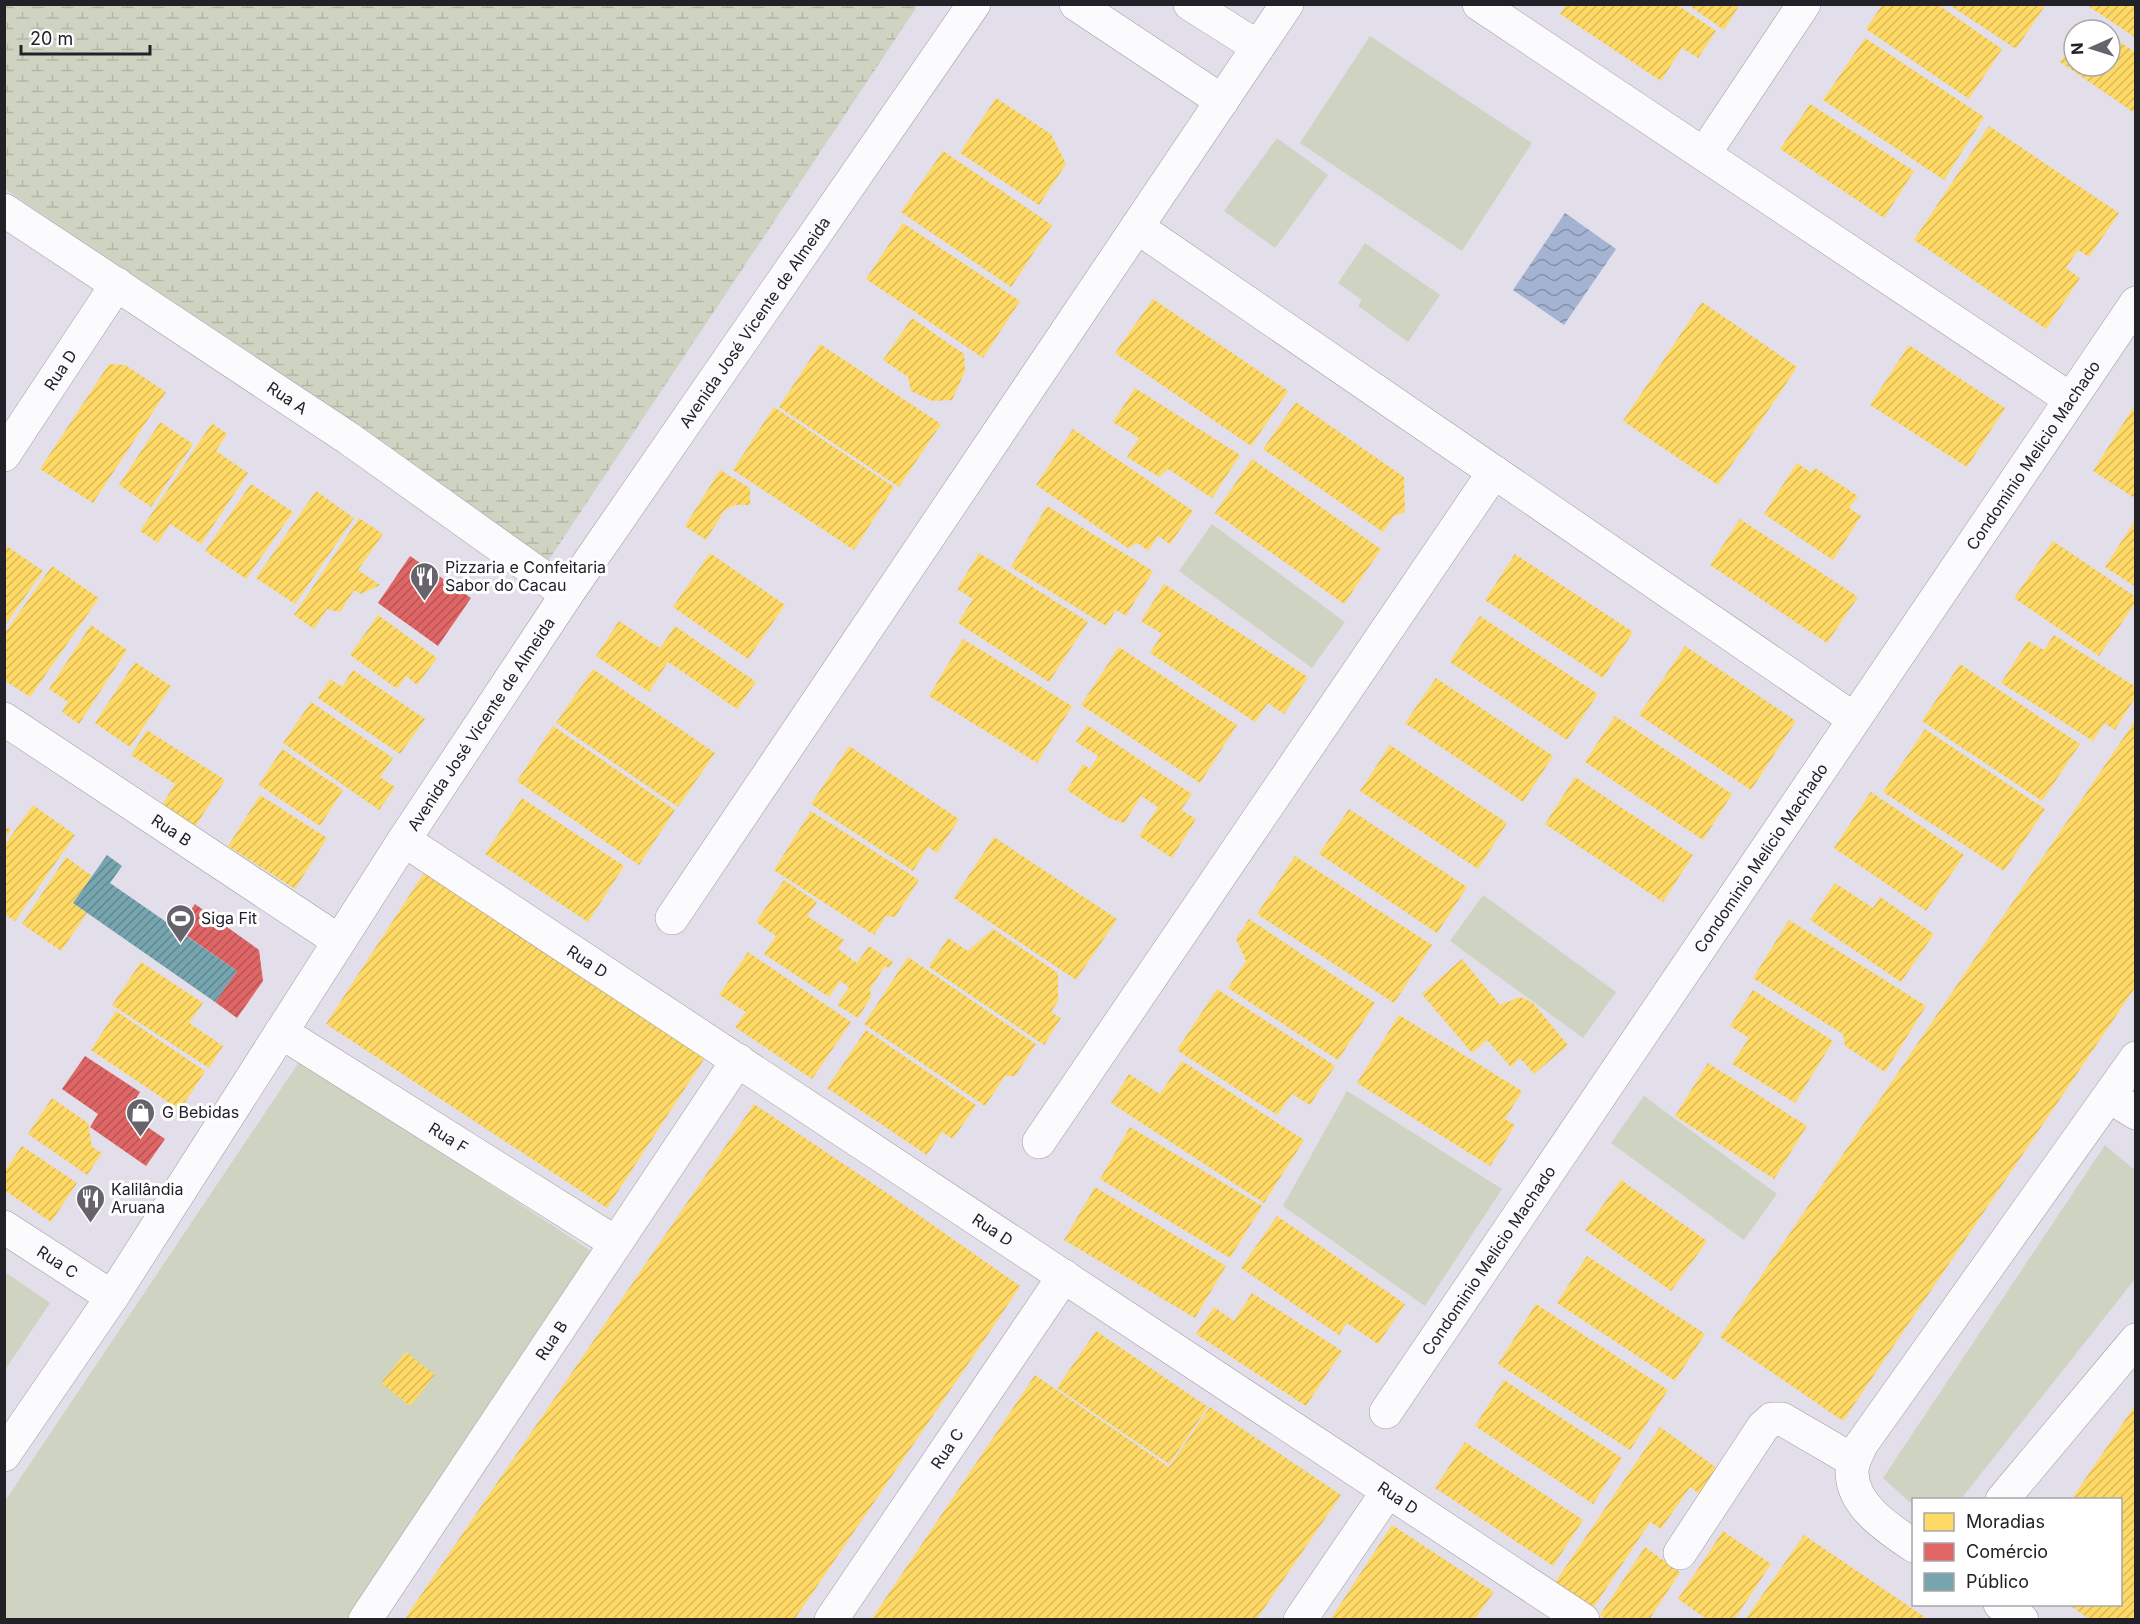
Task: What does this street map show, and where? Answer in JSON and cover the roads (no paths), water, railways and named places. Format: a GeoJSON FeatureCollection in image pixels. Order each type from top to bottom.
{"type":"FeatureCollection","features":[{"type":"Feature","properties":{"kind":"street","name":"Avenida José Vicente de Almeida"},"geometry":{"type":"LineString","coordinates":[[4,1455],[112,1297],[404,840],[567,594],[974,4]]}},
{"type":"Feature","properties":{"kind":"street"},"geometry":{"type":"LineString","coordinates":[[1076,4],[1222,101]]}},
{"type":"Feature","properties":{"kind":"street"},"geometry":{"type":"LineString","coordinates":[[1191,4],[1258,47]]}},
{"type":"Feature","properties":{"kind":"street"},"geometry":{"type":"LineString","coordinates":[[672,918],[1287,4]]}},
{"type":"Feature","properties":{"kind":"street"},"geometry":{"type":"LineString","coordinates":[[1479,4],[2070,399]]}},
{"type":"Feature","properties":{"kind":"street"},"geometry":{"type":"LineString","coordinates":[[1704,154],[1804,4]]}},
{"type":"Feature","properties":{"kind":"street","name":"Rua A"},"geometry":{"type":"LineString","coordinates":[[4,210],[348,438],[567,594]]}},
{"type":"Feature","properties":{"kind":"street"},"geometry":{"type":"LineString","coordinates":[[1137,227],[1854,719]]}},
{"type":"Feature","properties":{"kind":"street","name":"Rua D"},"geometry":{"type":"LineString","coordinates":[[4,455],[117,284]]}},
{"type":"Feature","properties":{"kind":"street","name":"Condominio Melicio Machado"},"geometry":{"type":"LineString","coordinates":[[1386,1412],[2136,303]]}},
{"type":"Feature","properties":{"kind":"street"},"geometry":{"type":"LineString","coordinates":[[1039,1142],[1494,472]]}},
{"type":"Feature","properties":{"kind":"street","name":"Rua B"},"geometry":{"type":"LineString","coordinates":[[4,719],[339,941]]}},
{"type":"Feature","properties":{"kind":"street","name":"Rua D"},"geometry":{"type":"LineString","coordinates":[[404,840],[1388,1491],[1574,1617]]}},
{"type":"Feature","properties":{"kind":"street","name":"Rua F"},"geometry":{"type":"LineString","coordinates":[[281,1032],[616,1244]]}},
{"type":"Feature","properties":{"kind":"street"},"geometry":{"type":"LineString","coordinates":[[1912,1545],[1884,1524],[1860,1500],[1854,1482],[1854,1461],[1861,1445],[2123,1105],[2136,1058]]}},
{"type":"Feature","properties":{"kind":"street","name":"Rua B"},"geometry":{"type":"LineString","coordinates":[[365,1620],[738,1060]]}},
{"type":"Feature","properties":{"kind":"street","name":"Rua C"},"geometry":{"type":"LineString","coordinates":[[4,1227],[112,1297]]}},
{"type":"Feature","properties":{"kind":"street","name":"Rua C"},"geometry":{"type":"LineString","coordinates":[[831,1620],[1064,1276]]}},
{"type":"Feature","properties":{"kind":"street"},"geometry":{"type":"LineString","coordinates":[[2004,1498],[2136,1341]]}},
{"type":"Feature","properties":{"kind":"street"},"geometry":{"type":"LineString","coordinates":[[1680,1553],[1763,1427],[1772,1419],[1782,1419],[1854,1461]]}},
{"type":"Feature","properties":{"kind":"street"},"geometry":{"type":"LineString","coordinates":[[1300,1620],[1388,1491]]}},
{"type":"Feature","properties":{"kind":"street"},"geometry":{"type":"LineString","coordinates":[[2001,1606],[2022,1620]]}},
{"type":"Feature","properties":{"kind":"water"},"geometry":{"type":"Polygon","coordinates":[[[1565,213],[1616,249],[1564,325],[1513,290],[1565,213]]]}},
{"type":"Feature","properties":{"kind":"place","name":"Pizzaria e Confeitaria Sabor do Cacau"},"geometry":{"type":"Point","coordinates":[424,602]}},
{"type":"Feature","properties":{"kind":"place","name":"Siga Fit"},"geometry":{"type":"Point","coordinates":[180,944]}},
{"type":"Feature","properties":{"kind":"place","name":"G Bebidas"},"geometry":{"type":"Point","coordinates":[141,1138]}},
{"type":"Feature","properties":{"kind":"place","name":"Kalilândia Aruana"},"geometry":{"type":"Point","coordinates":[90,1224]}}]}
